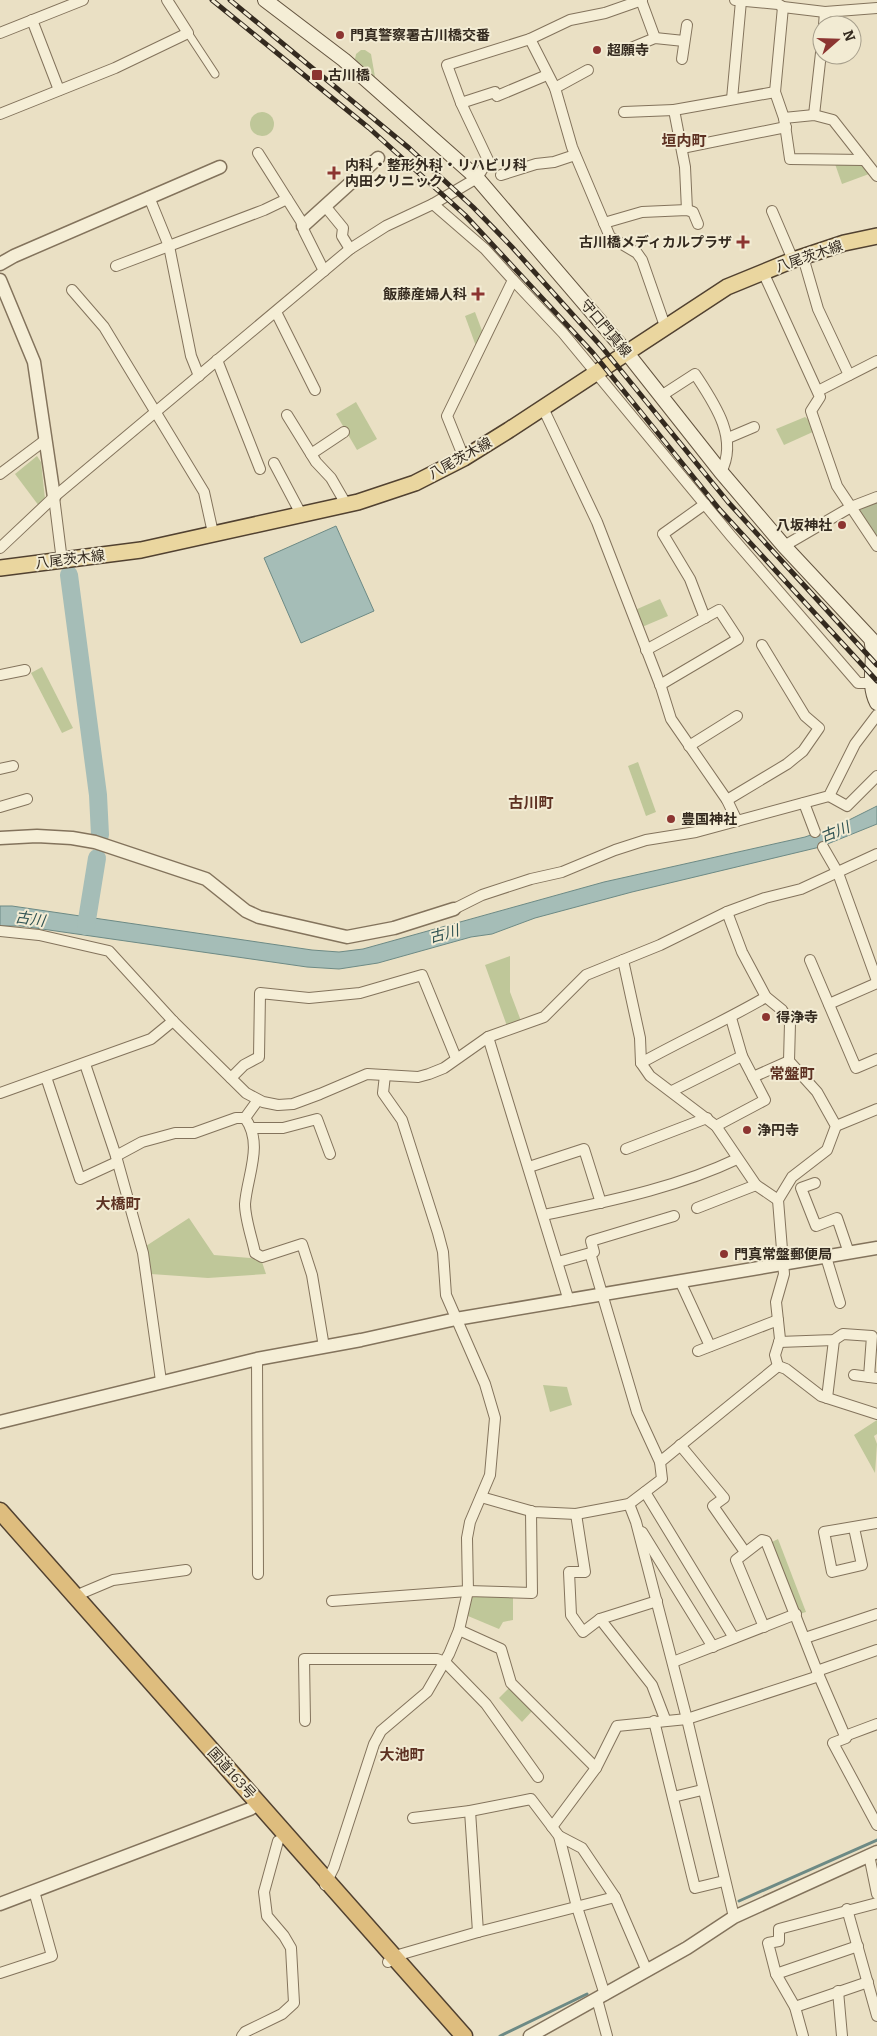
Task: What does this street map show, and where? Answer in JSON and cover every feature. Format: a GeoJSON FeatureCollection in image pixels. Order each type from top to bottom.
{"type":"FeatureCollection","features":[{"type":"Feature","properties":{"kind":"highway","name":"国道163号"},"geometry":{"type":"LineString","coordinates":[[0,1511],[76,1596],[255,1806],[278,1840],[325,1884]]}},
{"type":"Feature","properties":{"kind":"highway","name":"国道163号"},"geometry":{"type":"LineString","coordinates":[[0,1527],[255,1806],[391,1959],[464,2036]]}},
{"type":"Feature","properties":{"kind":"highway","name":"国道163号"},"geometry":{"type":"LineString","coordinates":[[391,1959],[452,2036]]}},
{"type":"Feature","properties":{"kind":"main road","name":"守口門真線"},"geometry":{"type":"LineString","coordinates":[[265,0],[344,60],[477,178],[627,353],[721,472],[784,546],[872,639],[876,649],[872,683],[873,694],[877,703]]}},
{"type":"Feature","properties":{"kind":"main road","name":"八尾茨木線"},"geometry":{"type":"LineString","coordinates":[[0,568],[141,550],[358,502],[415,483],[464,458],[727,287],[798,258],[877,236]]}},
{"type":"Feature","properties":{"kind":"street"},"geometry":{"type":"LineString","coordinates":[[0,33],[82,0]]}},
{"type":"Feature","properties":{"kind":"street"},"geometry":{"type":"LineString","coordinates":[[167,0],[215,74]]}},
{"type":"Feature","properties":{"kind":"street"},"geometry":{"type":"LineString","coordinates":[[0,548],[54,496],[350,249],[386,226],[433,204],[477,178],[488,160],[460,103],[447,65],[530,39],[570,20],[605,14],[641,0],[655,38]]}},
{"type":"Feature","properties":{"kind":"street"},"geometry":{"type":"LineString","coordinates":[[732,99],[738,0],[780,4],[825,12],[873,8]]}},
{"type":"Feature","properties":{"kind":"street"},"geometry":{"type":"LineString","coordinates":[[780,4],[775,92],[785,122],[790,159],[864,160]]}},
{"type":"Feature","properties":{"kind":"street"},"geometry":{"type":"LineString","coordinates":[[32,20],[59,90]]}},
{"type":"Feature","properties":{"kind":"street"},"geometry":{"type":"LineString","coordinates":[[682,59],[687,25]]}},
{"type":"Feature","properties":{"kind":"street"},"geometry":{"type":"LineString","coordinates":[[0,114],[115,68],[188,33]]}},
{"type":"Feature","properties":{"kind":"street"},"geometry":{"type":"LineString","coordinates":[[626,50],[655,38],[684,41]]}},
{"type":"Feature","properties":{"kind":"street"},"geometry":{"type":"LineString","coordinates":[[530,39],[555,88],[575,155],[610,237],[637,253],[642,260],[665,326]]}},
{"type":"Feature","properties":{"kind":"street"},"geometry":{"type":"LineString","coordinates":[[814,115],[820,65]]}},
{"type":"Feature","properties":{"kind":"street"},"geometry":{"type":"LineString","coordinates":[[555,88],[588,70]]}},
{"type":"Feature","properties":{"kind":"street"},"geometry":{"type":"LineString","coordinates":[[460,103],[495,92],[497,96],[547,74]]}},
{"type":"Feature","properties":{"kind":"street"},"geometry":{"type":"LineString","coordinates":[[624,112],[674,110],[775,92]]}},
{"type":"Feature","properties":{"kind":"street"},"geometry":{"type":"LineString","coordinates":[[674,110],[686,167],[687,210]]}},
{"type":"Feature","properties":{"kind":"street"},"geometry":{"type":"LineString","coordinates":[[682,148],[814,115],[833,120],[877,176]]}},
{"type":"Feature","properties":{"kind":"street"},"geometry":{"type":"LineString","coordinates":[[501,175],[575,155]]}},
{"type":"Feature","properties":{"kind":"street"},"geometry":{"type":"LineString","coordinates":[[261,157],[303,226],[324,271]]}},
{"type":"Feature","properties":{"kind":"street"},"geometry":{"type":"LineString","coordinates":[[303,226],[378,158]]}},
{"type":"Feature","properties":{"kind":"street"},"geometry":{"type":"LineString","coordinates":[[0,264],[148,197],[220,167]]}},
{"type":"Feature","properties":{"kind":"street"},"geometry":{"type":"LineString","coordinates":[[148,197],[169,246],[192,356],[199,376]]}},
{"type":"Feature","properties":{"kind":"street"},"geometry":{"type":"LineString","coordinates":[[116,266],[287,199]]}},
{"type":"Feature","properties":{"kind":"street"},"geometry":{"type":"LineString","coordinates":[[433,204],[484,249],[563,333],[594,373],[638,421],[705,504],[858,683],[872,683]]}},
{"type":"Feature","properties":{"kind":"street"},"geometry":{"type":"LineString","coordinates":[[325,206],[343,228],[342,236],[350,249]]}},
{"type":"Feature","properties":{"kind":"street"},"geometry":{"type":"LineString","coordinates":[[604,223],[642,212],[687,210],[693,212],[698,224]]}},
{"type":"Feature","properties":{"kind":"street"},"geometry":{"type":"LineString","coordinates":[[772,211],[798,258],[818,310],[850,375]]}},
{"type":"Feature","properties":{"kind":"street"},"geometry":{"type":"LineString","coordinates":[[763,272],[818,391],[820,397],[811,411],[837,486],[877,546]]}},
{"type":"Feature","properties":{"kind":"street"},"geometry":{"type":"LineString","coordinates":[[0,280],[34,362],[62,560]]}},
{"type":"Feature","properties":{"kind":"street"},"geometry":{"type":"LineString","coordinates":[[464,458],[447,416],[513,280]]}},
{"type":"Feature","properties":{"kind":"street"},"geometry":{"type":"LineString","coordinates":[[72,290],[104,328],[157,412],[204,492],[213,533]]}},
{"type":"Feature","properties":{"kind":"street"},"geometry":{"type":"LineString","coordinates":[[276,312],[315,390]]}},
{"type":"Feature","properties":{"kind":"street"},"geometry":{"type":"LineString","coordinates":[[217,360],[260,468]]}},
{"type":"Feature","properties":{"kind":"street"},"geometry":{"type":"LineString","coordinates":[[818,391],[877,361]]}},
{"type":"Feature","properties":{"kind":"street"},"geometry":{"type":"LineString","coordinates":[[661,396],[694,374],[711,398],[728,438],[727,461],[721,472]]}},
{"type":"Feature","properties":{"kind":"street"},"geometry":{"type":"LineString","coordinates":[[543,408],[597,522],[660,684],[671,719],[727,800],[737,821]]}},
{"type":"Feature","properties":{"kind":"street"},"geometry":{"type":"LineString","coordinates":[[287,415],[311,454],[331,478],[346,504]]}},
{"type":"Feature","properties":{"kind":"street"},"geometry":{"type":"LineString","coordinates":[[728,438],[754,427]]}},
{"type":"Feature","properties":{"kind":"street"},"geometry":{"type":"LineString","coordinates":[[311,454],[344,432]]}},
{"type":"Feature","properties":{"kind":"street"},"geometry":{"type":"LineString","coordinates":[[0,474],[44,441]]}},
{"type":"Feature","properties":{"kind":"street"},"geometry":{"type":"LineString","coordinates":[[274,463],[301,514]]}},
{"type":"Feature","properties":{"kind":"street"},"geometry":{"type":"LineString","coordinates":[[784,546],[851,507],[877,497]]}},
{"type":"Feature","properties":{"kind":"street"},"geometry":{"type":"LineString","coordinates":[[704,618],[690,578],[663,534],[705,504]]}},
{"type":"Feature","properties":{"kind":"street"},"geometry":{"type":"LineString","coordinates":[[646,650],[719,610],[738,639],[660,684]]}},
{"type":"Feature","properties":{"kind":"street"},"geometry":{"type":"LineString","coordinates":[[727,800],[804,752],[819,728],[806,716],[762,645]]}},
{"type":"Feature","properties":{"kind":"street"},"geometry":{"type":"LineString","coordinates":[[0,675],[25,670]]}},
{"type":"Feature","properties":{"kind":"street"},"geometry":{"type":"LineString","coordinates":[[829,796],[855,744],[877,715]]}},
{"type":"Feature","properties":{"kind":"street"},"geometry":{"type":"LineString","coordinates":[[689,746],[737,716]]}},
{"type":"Feature","properties":{"kind":"street"},"geometry":{"type":"LineString","coordinates":[[0,769],[13,766]]}},
{"type":"Feature","properties":{"kind":"street"},"geometry":{"type":"LineString","coordinates":[[0,838],[37,836],[72,838],[95,842],[206,879],[246,911],[259,917],[347,937],[394,928],[454,909],[482,895],[531,879],[562,872],[615,850],[646,840],[696,832],[829,796],[847,806],[877,776]]}},
{"type":"Feature","properties":{"kind":"street"},"geometry":{"type":"LineString","coordinates":[[0,807],[27,799]]}},
{"type":"Feature","properties":{"kind":"street"},"geometry":{"type":"LineString","coordinates":[[804,803],[815,832]]}},
{"type":"Feature","properties":{"kind":"street"},"geometry":{"type":"LineString","coordinates":[[824,847],[838,873],[877,982],[829,1004]]}},
{"type":"Feature","properties":{"kind":"street"},"geometry":{"type":"LineString","coordinates":[[0,931],[39,935],[109,951],[174,1021],[246,1092],[258,1100],[278,1105],[293,1104],[366,1074],[418,1077],[444,1068],[488,1037],[544,1017],[586,975],[727,912],[765,898],[801,889],[877,854]]}},
{"type":"Feature","properties":{"kind":"street"},"geometry":{"type":"LineString","coordinates":[[727,912],[742,952],[766,997],[782,1010],[790,1023],[789,1061],[817,1092],[836,1126]]}},
{"type":"Feature","properties":{"kind":"street"},"geometry":{"type":"LineString","coordinates":[[623,960],[640,1038],[641,1063],[650,1076],[716,1126],[729,1142],[737,1159],[756,1185],[778,1200]]}},
{"type":"Feature","properties":{"kind":"street"},"geometry":{"type":"LineString","coordinates":[[810,960],[856,1068],[877,1059]]}},
{"type":"Feature","properties":{"kind":"street"},"geometry":{"type":"LineString","coordinates":[[231,1078],[244,1065],[259,1057],[260,993],[310,998],[360,993],[422,975],[456,1058]]}},
{"type":"Feature","properties":{"kind":"street"},"geometry":{"type":"LineString","coordinates":[[641,1063],[695,1033],[731,1018],[766,997]]}},
{"type":"Feature","properties":{"kind":"street"},"geometry":{"type":"LineString","coordinates":[[716,1126],[765,1100],[742,1056],[731,1018]]}},
{"type":"Feature","properties":{"kind":"street"},"geometry":{"type":"LineString","coordinates":[[0,1092],[85,1064],[151,1039],[174,1021]]}},
{"type":"Feature","properties":{"kind":"street"},"geometry":{"type":"LineString","coordinates":[[488,1037],[569,1301]]}},
{"type":"Feature","properties":{"kind":"street"},"geometry":{"type":"LineString","coordinates":[[672,1091],[742,1056]]}},
{"type":"Feature","properties":{"kind":"street"},"geometry":{"type":"LineString","coordinates":[[753,1077],[789,1061]]}},
{"type":"Feature","properties":{"kind":"street"},"geometry":{"type":"LineString","coordinates":[[85,1064],[116,1159],[143,1252],[161,1381]]}},
{"type":"Feature","properties":{"kind":"street"},"geometry":{"type":"LineString","coordinates":[[325,1884],[334,1867],[374,1744],[381,1731],[427,1692],[445,1662],[459,1630],[468,1591],[467,1538],[470,1522],[490,1474],[495,1418],[485,1384],[446,1295],[443,1252],[438,1233],[402,1120],[383,1093],[384,1075]]}},
{"type":"Feature","properties":{"kind":"street"},"geometry":{"type":"LineString","coordinates":[[46,1077],[80,1179],[142,1142],[175,1133],[194,1133],[236,1118],[245,1118]]}},
{"type":"Feature","properties":{"kind":"street"},"geometry":{"type":"LineString","coordinates":[[245,1118],[258,1100]]}},
{"type":"Feature","properties":{"kind":"street"},"geometry":{"type":"LineString","coordinates":[[778,1366],[775,1355],[779,1342],[776,1302],[784,1274],[778,1200],[792,1177],[826,1150],[836,1126],[877,1109]]}},
{"type":"Feature","properties":{"kind":"street"},"geometry":{"type":"LineString","coordinates":[[245,1118],[252,1128],[254,1159],[245,1205],[254,1253],[262,1257],[302,1244],[312,1276],[324,1347]]}},
{"type":"Feature","properties":{"kind":"street"},"geometry":{"type":"LineString","coordinates":[[626,1149],[707,1118]]}},
{"type":"Feature","properties":{"kind":"street"},"geometry":{"type":"LineString","coordinates":[[252,1128],[283,1128],[317,1119],[330,1154]]}},
{"type":"Feature","properties":{"kind":"street"},"geometry":{"type":"LineString","coordinates":[[529,1167],[584,1150],[601,1203]]}},
{"type":"Feature","properties":{"kind":"street"},"geometry":{"type":"LineString","coordinates":[[544,1215],[601,1203],[686,1180],[737,1159]]}},
{"type":"Feature","properties":{"kind":"street"},"geometry":{"type":"LineString","coordinates":[[815,1183],[801,1188],[816,1226],[837,1218],[849,1253]]}},
{"type":"Feature","properties":{"kind":"street"},"geometry":{"type":"LineString","coordinates":[[697,1208],[756,1185]]}},
{"type":"Feature","properties":{"kind":"street"},"geometry":{"type":"LineString","coordinates":[[558,1262],[594,1252],[591,1241],[674,1216]]}},
{"type":"Feature","properties":{"kind":"street"},"geometry":{"type":"LineString","coordinates":[[0,1422],[161,1381],[456,1318],[569,1301],[877,1248]]}},
{"type":"Feature","properties":{"kind":"street"},"geometry":{"type":"LineString","coordinates":[[482,1497],[530,1511],[576,1514],[629,1504],[662,1479],[660,1462],[637,1412],[590,1253]]}},
{"type":"Feature","properties":{"kind":"street"},"geometry":{"type":"LineString","coordinates":[[826,1257],[840,1303]]}},
{"type":"Feature","properties":{"kind":"street"},"geometry":{"type":"LineString","coordinates":[[680,1281],[710,1346]]}},
{"type":"Feature","properties":{"kind":"street"},"geometry":{"type":"LineString","coordinates":[[698,1351],[778,1320]]}},
{"type":"Feature","properties":{"kind":"street"},"geometry":{"type":"LineString","coordinates":[[779,1342],[834,1340],[843,1334],[872,1336],[873,1377],[854,1375]]}},
{"type":"Feature","properties":{"kind":"street"},"geometry":{"type":"LineString","coordinates":[[828,1398],[834,1340]]}},
{"type":"Feature","properties":{"kind":"street"},"geometry":{"type":"LineString","coordinates":[[257,1360],[258,1574]]}},
{"type":"Feature","properties":{"kind":"street"},"geometry":{"type":"LineString","coordinates":[[660,1462],[778,1366]]}},
{"type":"Feature","properties":{"kind":"street"},"geometry":{"type":"LineString","coordinates":[[778,1366],[786,1368],[821,1396],[877,1414]]}},
{"type":"Feature","properties":{"kind":"street"},"geometry":{"type":"LineString","coordinates":[[680,1445],[724,1498],[713,1506],[745,1552]]}},
{"type":"Feature","properties":{"kind":"street"},"geometry":{"type":"LineString","coordinates":[[644,1492],[734,1638]]}},
{"type":"Feature","properties":{"kind":"street"},"geometry":{"type":"LineString","coordinates":[[629,1504],[636,1522],[687,1719],[702,1790],[734,1918]]}},
{"type":"Feature","properties":{"kind":"street"},"geometry":{"type":"LineString","coordinates":[[332,1601],[468,1591],[532,1593],[530,1511]]}},
{"type":"Feature","properties":{"kind":"street"},"geometry":{"type":"LineString","coordinates":[[576,1514],[585,1572],[569,1572],[571,1615],[583,1632],[600,1619],[657,1601]]}},
{"type":"Feature","properties":{"kind":"street"},"geometry":{"type":"LineString","coordinates":[[636,1522],[713,1647]]}},
{"type":"Feature","properties":{"kind":"street"},"geometry":{"type":"LineString","coordinates":[[854,1528],[862,1565],[832,1572],[824,1532],[877,1523]]}},
{"type":"Feature","properties":{"kind":"street"},"geometry":{"type":"LineString","coordinates":[[764,1627],[736,1560],[762,1540],[766,1541],[818,1674],[846,1738],[834,1742],[877,1825]]}},
{"type":"Feature","properties":{"kind":"street"},"geometry":{"type":"LineString","coordinates":[[76,1596],[113,1580],[186,1570]]}},
{"type":"Feature","properties":{"kind":"street"},"geometry":{"type":"LineString","coordinates":[[672,1662],[796,1614]]}},
{"type":"Feature","properties":{"kind":"street"},"geometry":{"type":"LineString","coordinates":[[805,1638],[877,1614]]}},
{"type":"Feature","properties":{"kind":"street"},"geometry":{"type":"LineString","coordinates":[[600,1619],[652,1684],[665,1719]]}},
{"type":"Feature","properties":{"kind":"street"},"geometry":{"type":"LineString","coordinates":[[459,1630],[502,1649],[512,1683],[596,1768]]}},
{"type":"Feature","properties":{"kind":"street"},"geometry":{"type":"LineString","coordinates":[[552,1827],[596,1768],[617,1726],[665,1719],[687,1719],[818,1674],[877,1650]]}},
{"type":"Feature","properties":{"kind":"street"},"geometry":{"type":"LineString","coordinates":[[305,1722],[304,1660],[437,1658],[445,1662],[486,1704],[538,1777]]}},
{"type":"Feature","properties":{"kind":"street"},"geometry":{"type":"LineString","coordinates":[[654,1721],[696,1888],[724,1881]]}},
{"type":"Feature","properties":{"kind":"street"},"geometry":{"type":"LineString","coordinates":[[844,1736],[877,1724]]}},
{"type":"Feature","properties":{"kind":"street"},"geometry":{"type":"LineString","coordinates":[[673,1797],[702,1790]]}},
{"type":"Feature","properties":{"kind":"street"},"geometry":{"type":"LineString","coordinates":[[413,1818],[470,1811],[531,1799],[560,1836],[582,1848],[615,1897],[647,1970]]}},
{"type":"Feature","properties":{"kind":"street"},"geometry":{"type":"LineString","coordinates":[[0,1904],[255,1806]]}},
{"type":"Feature","properties":{"kind":"street"},"geometry":{"type":"LineString","coordinates":[[470,1811],[478,1932]]}},
{"type":"Feature","properties":{"kind":"street"},"geometry":{"type":"LineString","coordinates":[[560,1836],[601,1997],[607,2036]]}},
{"type":"Feature","properties":{"kind":"street"},"geometry":{"type":"LineString","coordinates":[[242,2036],[245,2032],[282,2014],[294,2003],[291,1948],[284,1936],[267,1916],[264,1892],[278,1840]]}},
{"type":"Feature","properties":{"kind":"street"},"geometry":{"type":"LineString","coordinates":[[530,2036],[601,1997],[734,1918],[873,1854],[877,1894]]}},
{"type":"Feature","properties":{"kind":"street"},"geometry":{"type":"LineString","coordinates":[[0,1973],[52,1956],[34,1891]]}},
{"type":"Feature","properties":{"kind":"street"},"geometry":{"type":"LineString","coordinates":[[391,1959],[478,1932],[615,1897]]}},
{"type":"Feature","properties":{"kind":"street"},"geometry":{"type":"LineString","coordinates":[[803,2036],[795,2007],[776,1974],[768,1943],[779,1941],[779,1929],[877,1903]]}},
{"type":"Feature","properties":{"kind":"street"},"geometry":{"type":"LineString","coordinates":[[847,1910],[877,2016]]}},
{"type":"Feature","properties":{"kind":"street"},"geometry":{"type":"LineString","coordinates":[[776,1974],[858,1946]]}},
{"type":"Feature","properties":{"kind":"street"},"geometry":{"type":"LineString","coordinates":[[795,2007],[868,1982]]}},
{"type":"Feature","properties":{"kind":"street"},"geometry":{"type":"LineString","coordinates":[[838,1991],[842,2036]]}},
{"type":"Feature","properties":{"kind":"green space"},"geometry":{"type":"Polygon","coordinates":[[[361,50],[371,54],[375,77],[355,59],[356,54],[361,50]]]}},
{"type":"Feature","properties":{"kind":"green space"},"geometry":{"type":"Polygon","coordinates":[[[262,112],[271,115],[274,124],[271,133],[262,136],[253,133],[250,124],[253,115],[262,112]]]}},
{"type":"Feature","properties":{"kind":"green space"},"geometry":{"type":"Polygon","coordinates":[[[834,161],[864,162],[869,174],[842,184],[834,161]]]}},
{"type":"Feature","properties":{"kind":"green space"},"geometry":{"type":"Polygon","coordinates":[[[475,312],[484,336],[477,349],[465,316],[475,312]]]}},
{"type":"Feature","properties":{"kind":"green space"},"geometry":{"type":"Polygon","coordinates":[[[356,402],[377,439],[357,450],[336,414],[356,402]]]}},
{"type":"Feature","properties":{"kind":"green space"},"geometry":{"type":"Polygon","coordinates":[[[805,417],[810,421],[815,431],[784,445],[776,429],[805,417]]]}},
{"type":"Feature","properties":{"kind":"green space"},"geometry":{"type":"Polygon","coordinates":[[[37,456],[41,462],[45,499],[39,506],[15,474],[37,456]]]}},
{"type":"Feature","properties":{"kind":"green space"},"geometry":{"type":"Polygon","coordinates":[[[877,502],[877,538],[859,509],[877,502]]]}},
{"type":"Feature","properties":{"kind":"green space"},"geometry":{"type":"Polygon","coordinates":[[[660,599],[668,616],[642,627],[635,610],[660,599]]]}},
{"type":"Feature","properties":{"kind":"green space"},"geometry":{"type":"Polygon","coordinates":[[[42,667],[73,728],[62,733],[31,673],[42,667]]]}},
{"type":"Feature","properties":{"kind":"green space"},"geometry":{"type":"Polygon","coordinates":[[[638,762],[656,812],[646,816],[628,766],[638,762]]]}},
{"type":"Feature","properties":{"kind":"green space"},"geometry":{"type":"Polygon","coordinates":[[[510,956],[510,992],[521,1021],[507,1026],[485,965],[510,956]]]}},
{"type":"Feature","properties":{"kind":"green space"},"geometry":{"type":"Polygon","coordinates":[[[189,1218],[214,1255],[261,1259],[266,1274],[208,1278],[151,1274],[146,1246],[189,1218]]]}},
{"type":"Feature","properties":{"kind":"green space"},"geometry":{"type":"Polygon","coordinates":[[[543,1385],[567,1387],[572,1405],[550,1412],[543,1385]]]}},
{"type":"Feature","properties":{"kind":"green space"},"geometry":{"type":"Polygon","coordinates":[[[877,1420],[877,1434],[874,1436],[877,1444],[875,1473],[854,1435],[877,1420]]]}},
{"type":"Feature","properties":{"kind":"green space"},"geometry":{"type":"Polygon","coordinates":[[[778,1539],[806,1612],[799,1614],[772,1542],[778,1539]]]}},
{"type":"Feature","properties":{"kind":"green space"},"geometry":{"type":"Polygon","coordinates":[[[471,1594],[513,1596],[513,1620],[503,1622],[499,1629],[468,1616],[471,1594]]]}},
{"type":"Feature","properties":{"kind":"green space"},"geometry":{"type":"Polygon","coordinates":[[[510,1687],[533,1710],[522,1722],[499,1698],[510,1687]]]}},
{"type":"Feature","properties":{"kind":"water"},"geometry":{"type":"Polygon","coordinates":[[[336,526],[374,611],[301,643],[264,558],[336,526]]]}},
{"type":"Feature","properties":{"kind":"water","name":"古川"},"geometry":{"type":"Polygon","coordinates":[[[877,806],[877,824],[820,847],[632,892],[535,918],[492,934],[471,937],[378,963],[339,969],[307,967],[21,926],[0,926],[0,906],[12,906],[312,950],[339,952],[363,949],[604,882],[805,837],[839,825],[877,806]]]}},
{"type":"Feature","properties":{"kind":"waterway"},"geometry":{"type":"LineString","coordinates":[[69,575],[98,795],[100,835]]}},
{"type":"Feature","properties":{"kind":"waterway"},"geometry":{"type":"LineString","coordinates":[[86,926],[97,858]]}},
{"type":"Feature","properties":{"kind":"waterway"},"geometry":{"type":"LineString","coordinates":[[739,1901],[877,1840]]}},
{"type":"Feature","properties":{"kind":"waterway"},"geometry":{"type":"LineString","coordinates":[[500,2036],[587,1994]]}},
{"type":"Feature","properties":{"kind":"railway"},"geometry":{"type":"LineString","coordinates":[[212,0],[369,128],[465,215],[593,353],[720,510],[877,681]]}},
{"type":"Feature","properties":{"kind":"railway"},"geometry":{"type":"LineString","coordinates":[[230,0],[409,148],[473,207],[512,247],[601,346],[728,502],[877,665]]}},
{"type":"Feature","properties":{"kind":"place","name":"門真警察署古川橋交番"},"geometry":{"type":"Point","coordinates":[340,35]}},
{"type":"Feature","properties":{"kind":"place","name":"超願寺"},"geometry":{"type":"Point","coordinates":[597,50]}},
{"type":"Feature","properties":{"kind":"place","name":"古川橋"},"geometry":{"type":"Point","coordinates":[317,75]}},
{"type":"Feature","properties":{"kind":"place","name":"内科・整形外科・リハビリ科 内田クリニック"},"geometry":{"type":"Point","coordinates":[334,173]}},
{"type":"Feature","properties":{"kind":"place","name":"古川橋メディカルプラザ"},"geometry":{"type":"Point","coordinates":[743,242]}},
{"type":"Feature","properties":{"kind":"place","name":"飯藤産婦人科"},"geometry":{"type":"Point","coordinates":[478,294]}},
{"type":"Feature","properties":{"kind":"place","name":"八坂神社"},"geometry":{"type":"Point","coordinates":[842,525]}},
{"type":"Feature","properties":{"kind":"place","name":"豊国神社"},"geometry":{"type":"Point","coordinates":[671,819]}},
{"type":"Feature","properties":{"kind":"place","name":"得浄寺"},"geometry":{"type":"Point","coordinates":[766,1017]}},
{"type":"Feature","properties":{"kind":"place","name":"浄円寺"},"geometry":{"type":"Point","coordinates":[747,1130]}},
{"type":"Feature","properties":{"kind":"place","name":"門真常盤郵便局"},"geometry":{"type":"Point","coordinates":[724,1254]}},
{"type":"Feature","properties":{"kind":"district","name":"垣内町"},"geometry":{"type":"Point","coordinates":[684,141]}},
{"type":"Feature","properties":{"kind":"district","name":"古川町"},"geometry":{"type":"Point","coordinates":[531,803]}},
{"type":"Feature","properties":{"kind":"district","name":"常盤町"},"geometry":{"type":"Point","coordinates":[792,1074]}},
{"type":"Feature","properties":{"kind":"district","name":"大橋町"},"geometry":{"type":"Point","coordinates":[118,1204]}},
{"type":"Feature","properties":{"kind":"district","name":"大池町"},"geometry":{"type":"Point","coordinates":[402,1755]}}]}
